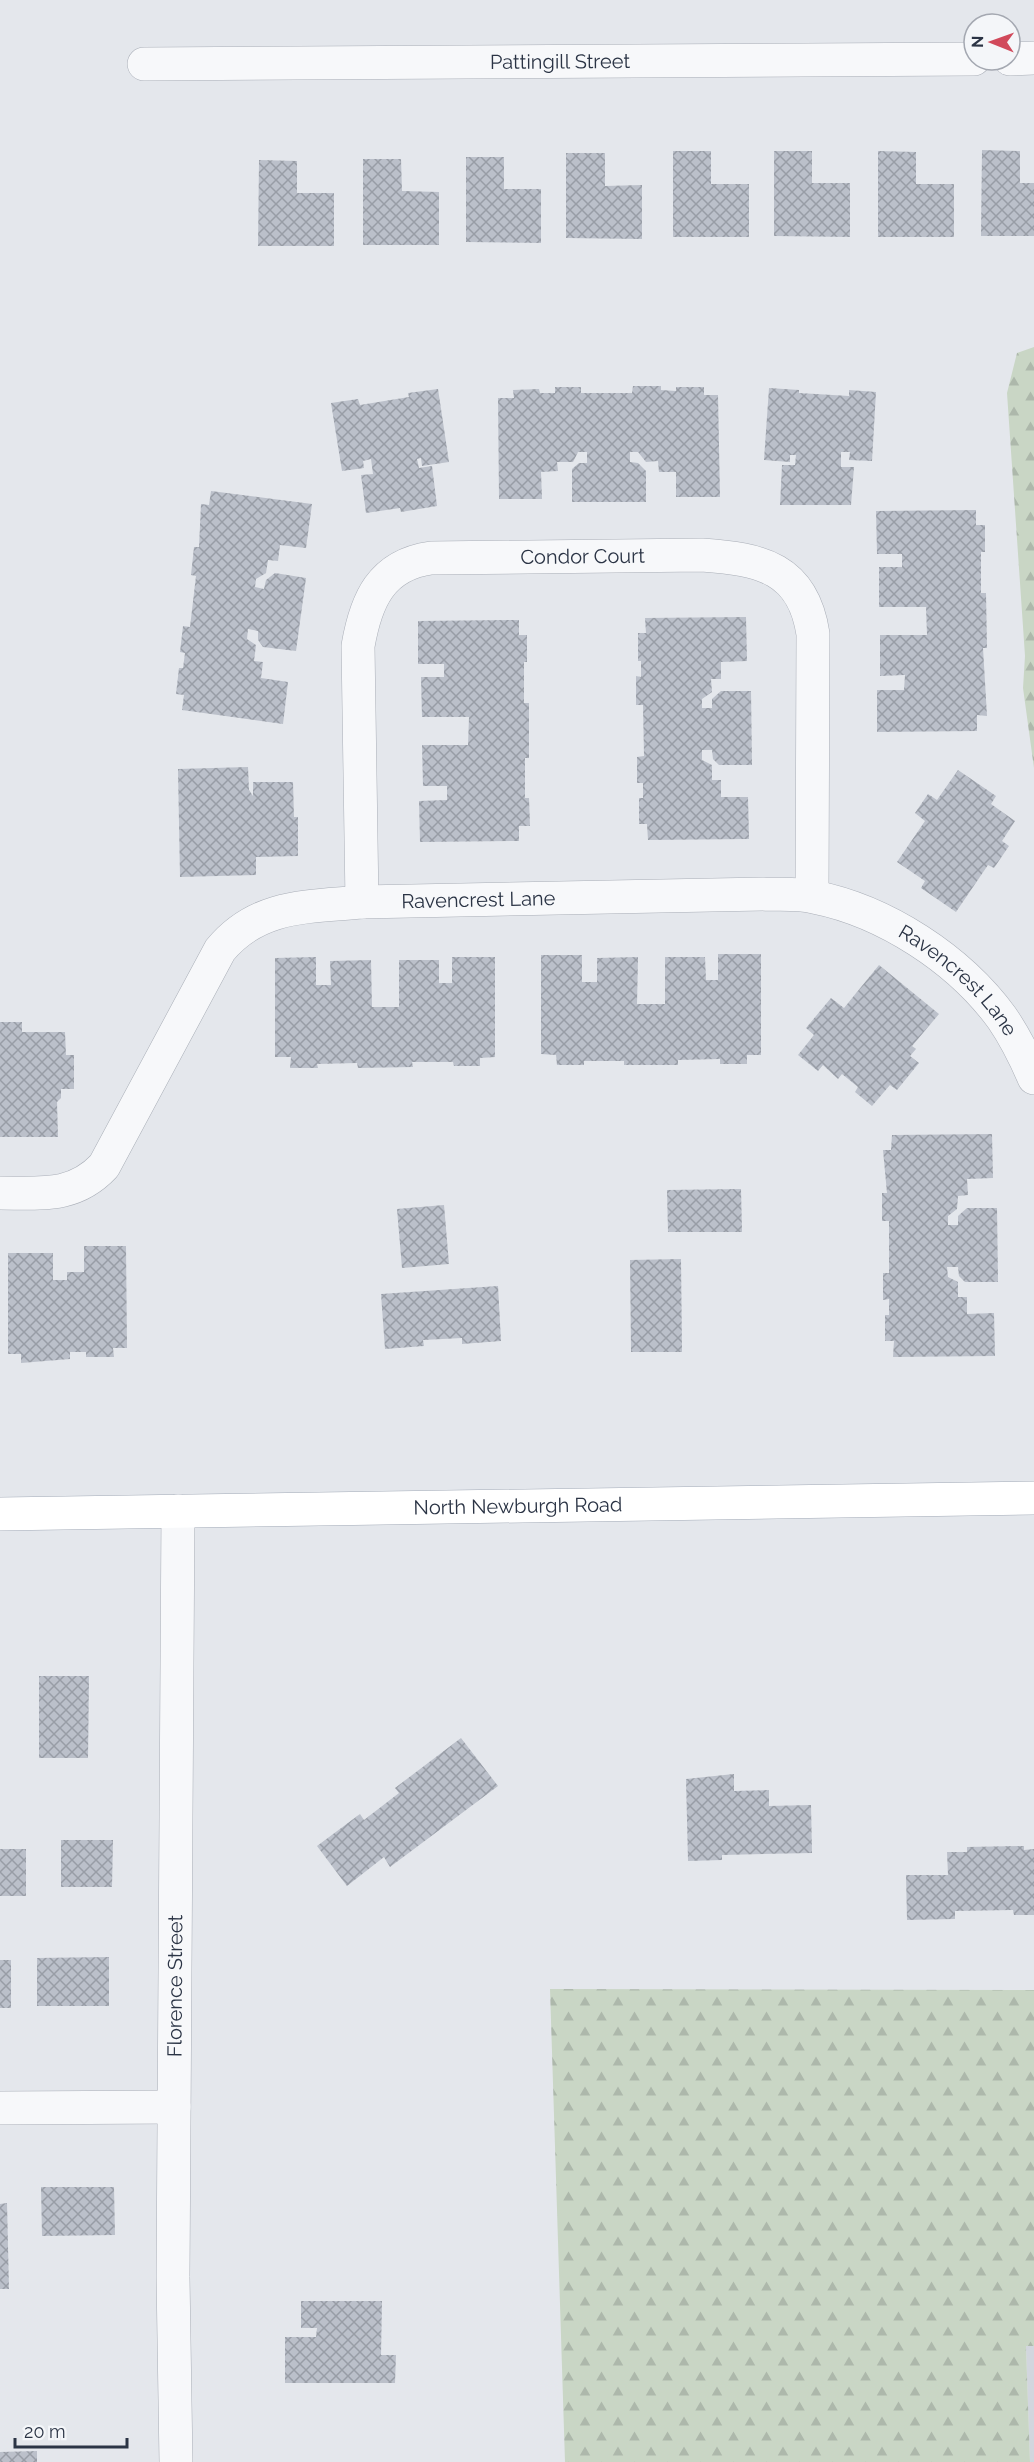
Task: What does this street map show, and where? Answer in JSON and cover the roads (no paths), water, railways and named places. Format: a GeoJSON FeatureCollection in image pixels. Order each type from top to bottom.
{"type":"FeatureCollection","features":[{"type":"Feature","properties":{"kind":"main road","name":"North Newburgh Road"},"geometry":{"type":"LineString","coordinates":[[0,1515],[178,1510],[1034,1498]]}},
{"type":"Feature","properties":{"kind":"street","name":"Pattingill Street"},"geometry":{"type":"LineString","coordinates":[[144,64],[962,59]]}},
{"type":"Feature","properties":{"kind":"street","name":"Condor Court"},"geometry":{"type":"LineString","coordinates":[[362,902],[358,646],[363,614],[387,577],[403,564],[432,558],[702,555],[757,561],[771,567],[796,589],[809,612],[813,634],[812,896]]}},
{"type":"Feature","properties":{"kind":"street","name":"Ravencrest Lane"},"geometry":{"type":"LineString","coordinates":[[0,1193],[72,1190],[92,1179],[104,1166],[220,950],[229,939],[254,920],[276,911],[362,902],[764,894],[812,896],[850,908],[887,924],[927,947],[969,980],[1001,1018],[1022,1050],[1034,1078]]}},
{"type":"Feature","properties":{"kind":"street","name":"Florence Street"},"geometry":{"type":"LineString","coordinates":[[176,2462],[174,2107],[178,1510]]}},
{"type":"Feature","properties":{"kind":"street"},"geometry":{"type":"LineString","coordinates":[[0,2108],[174,2107]]}}]}
